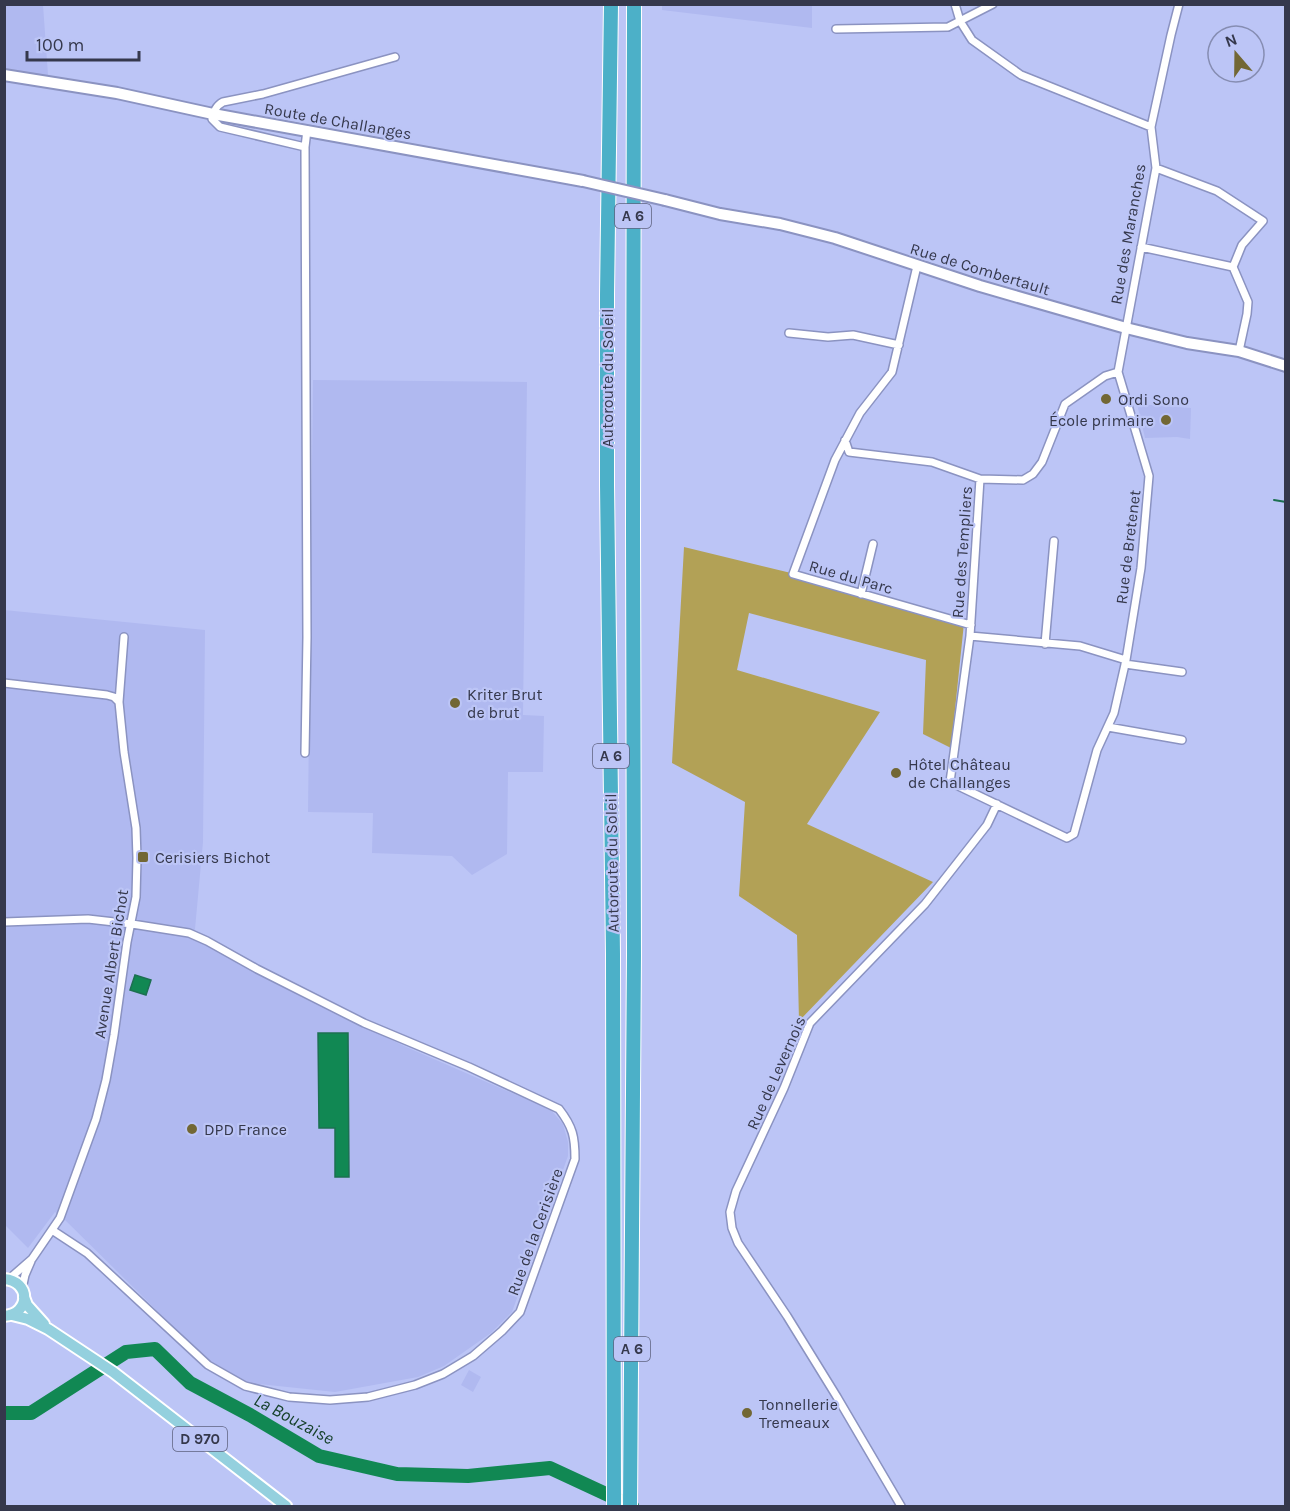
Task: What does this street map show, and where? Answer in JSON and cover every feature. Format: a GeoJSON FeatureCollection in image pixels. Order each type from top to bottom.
{"type":"FeatureCollection","features":[{"type":"Feature","properties":{"kind":"highway","name":"Autoroute du Soleil"},"geometry":{"type":"LineString","coordinates":[[610,4],[607,461],[614,954],[614,1506]]}},
{"type":"Feature","properties":{"kind":"highway","name":"Autoroute du Soleil"},"geometry":{"type":"LineString","coordinates":[[630,1506],[634,967],[634,4]]}},
{"type":"Feature","properties":{"kind":"main road"},"geometry":{"type":"LineString","coordinates":[[7,1279],[17,1282],[23,1293],[21,1308],[8,1315]]}},
{"type":"Feature","properties":{"kind":"main road","name":"D 970"},"geometry":{"type":"LineString","coordinates":[[23,1293],[27,1305],[48,1329]]}},
{"type":"Feature","properties":{"kind":"main road","name":"D 970"},"geometry":{"type":"LineString","coordinates":[[8,1315],[28,1319],[48,1329],[113,1372],[286,1506]]}},
{"type":"Feature","properties":{"kind":"street"},"geometry":{"type":"LineString","coordinates":[[955,4],[960,21],[972,40],[1021,75],[1151,127]]}},
{"type":"Feature","properties":{"kind":"street"},"geometry":{"type":"LineString","coordinates":[[836,29],[948,27],[993,4]]}},
{"type":"Feature","properties":{"kind":"street","name":"Rue des Maranches"},"geometry":{"type":"LineString","coordinates":[[1118,372],[1156,168],[1151,127],[1179,4]]}},
{"type":"Feature","properties":{"kind":"street"},"geometry":{"type":"LineString","coordinates":[[305,147],[220,127],[212,119],[213,114],[222,102],[263,94],[395,57]]}},
{"type":"Feature","properties":{"kind":"street","name":"Route de Challanges"},"geometry":{"type":"LineString","coordinates":[[4,75],[117,93],[213,114],[584,181],[665,200]]}},
{"type":"Feature","properties":{"kind":"street"},"geometry":{"type":"LineString","coordinates":[[305,753],[307,637],[305,147],[307,130]]}},
{"type":"Feature","properties":{"kind":"street"},"geometry":{"type":"LineString","coordinates":[[1156,168],[1217,191],[1263,221],[1242,245],[1233,267],[1248,302],[1239,351]]}},
{"type":"Feature","properties":{"kind":"street","name":"Rue de Combertault"},"geometry":{"type":"LineString","coordinates":[[665,200],[835,238],[980,286],[1126,328],[1187,343],[1239,351],[1286,366]]}},
{"type":"Feature","properties":{"kind":"street"},"geometry":{"type":"LineString","coordinates":[[1141,247],[1233,267]]}},
{"type":"Feature","properties":{"kind":"street"},"geometry":{"type":"LineString","coordinates":[[917,266],[892,372],[860,412],[845,441],[849,452],[932,462],[980,479]]}},
{"type":"Feature","properties":{"kind":"street"},"geometry":{"type":"LineString","coordinates":[[789,333],[828,337],[853,334],[899,345]]}},
{"type":"Feature","properties":{"kind":"street","name":"Rue des Templiers"},"geometry":{"type":"LineString","coordinates":[[997,804],[950,782],[970,636],[980,479],[1023,480],[1033,474],[1042,462],[1065,404],[1105,376],[1118,372]]}},
{"type":"Feature","properties":{"kind":"street","name":"Rue de Bretenet"},"geometry":{"type":"LineString","coordinates":[[997,804],[1067,838],[1074,834],[1097,750],[1114,713],[1141,568],[1149,476],[1118,372]]}},
{"type":"Feature","properties":{"kind":"street","name":"Rue du Parc"},"geometry":{"type":"LineString","coordinates":[[845,441],[835,460],[792,574],[971,625]]}},
{"type":"Feature","properties":{"kind":"street"},"geometry":{"type":"LineString","coordinates":[[1045,644],[1054,541]]}},
{"type":"Feature","properties":{"kind":"street"},"geometry":{"type":"LineString","coordinates":[[861,594],[873,544]]}},
{"type":"Feature","properties":{"kind":"street"},"geometry":{"type":"LineString","coordinates":[[970,636],[1080,646],[1125,662],[1182,672]]}},
{"type":"Feature","properties":{"kind":"street","name":"Avenue Albert Bichot"},"geometry":{"type":"LineString","coordinates":[[52,1230],[60,1218],[101,1100],[136,897],[136,828],[119,702],[124,637]]}},
{"type":"Feature","properties":{"kind":"street"},"geometry":{"type":"LineString","coordinates":[[4,682],[106,695],[114,697],[119,702]]}},
{"type":"Feature","properties":{"kind":"street"},"geometry":{"type":"LineString","coordinates":[[1108,727],[1182,740]]}},
{"type":"Feature","properties":{"kind":"street","name":"Rue de Levernois"},"geometry":{"type":"LineString","coordinates":[[901,1506],[792,1325],[738,1243],[732,1228],[730,1212],[736,1191],[784,1088],[810,1023],[925,904],[987,825],[997,804]]}},
{"type":"Feature","properties":{"kind":"street","name":"Rue de la Cerisière"},"geometry":{"type":"LineString","coordinates":[[4,922],[88,919],[189,933],[364,1023],[469,1067],[559,1109],[567,1120],[575,1140],[575,1159],[520,1312],[473,1356],[443,1374],[415,1385],[368,1397],[330,1400],[289,1397],[245,1386],[208,1365],[87,1253],[52,1230]]}},
{"type":"Feature","properties":{"kind":"street"},"geometry":{"type":"LineString","coordinates":[[23,1293],[25,1275],[32,1259],[52,1230]]}},
{"type":"Feature","properties":{"kind":"street"},"geometry":{"type":"LineString","coordinates":[[7,1279],[32,1259]]}},
{"type":"Feature","properties":{"kind":"shaded area"},"geometry":{"type":"Polygon","coordinates":[[[4,5],[43,5],[48,75],[29,75],[5,70],[4,5]]]}},
{"type":"Feature","properties":{"kind":"shaded area"},"geometry":{"type":"Polygon","coordinates":[[[662,5],[812,5],[812,28],[662,10],[662,5]]]}},
{"type":"Feature","properties":{"kind":"shaded area"},"geometry":{"type":"Polygon","coordinates":[[[313,380],[527,382],[523,715],[544,716],[543,772],[508,772],[507,854],[472,875],[452,856],[372,853],[373,813],[308,812],[313,380]]]}},
{"type":"Feature","properties":{"kind":"shaded area","name":"École primaire"},"geometry":{"type":"Polygon","coordinates":[[[1137,404],[1191,408],[1190,439],[1145,438],[1137,404]]]}},
{"type":"Feature","properties":{"kind":"shaded area"},"geometry":{"type":"Polygon","coordinates":[[[684,547],[791,573],[964,623],[951,748],[923,734],[926,660],[749,613],[737,670],[880,712],[807,824],[933,882],[799,1021],[797,935],[739,896],[745,802],[672,763],[684,547]]]}},
{"type":"Feature","properties":{"kind":"shaded area"},"geometry":{"type":"Polygon","coordinates":[[[4,610],[205,630],[203,842],[196,940],[265,978],[404,1046],[551,1110],[563,1124],[568,1142],[568,1156],[512,1312],[491,1333],[444,1366],[418,1377],[335,1392],[248,1383],[203,1356],[55,1212],[28,1248],[5,1225],[4,610]]]}},
{"type":"Feature","properties":{"kind":"shaded area"},"geometry":{"type":"Polygon","coordinates":[[[135,975],[151,980],[146,995],[130,990],[135,975]]]}},
{"type":"Feature","properties":{"kind":"shaded area"},"geometry":{"type":"Polygon","coordinates":[[[318,1033],[348,1033],[349,1177],[335,1177],[335,1128],[319,1128],[318,1033]]]}},
{"type":"Feature","properties":{"kind":"shaded area"},"geometry":{"type":"Polygon","coordinates":[[[469,1370],[481,1377],[473,1392],[461,1385],[469,1370]]]}},
{"type":"Feature","properties":{"kind":"waterway"},"geometry":{"type":"LineString","coordinates":[[1274,500],[1286,502]]}},
{"type":"Feature","properties":{"kind":"waterway","name":"La Bouzaise"},"geometry":{"type":"LineString","coordinates":[[4,1413],[31,1413],[126,1352],[155,1349],[190,1383],[319,1456],[397,1474],[468,1476],[550,1468],[632,1506]]}},
{"type":"Feature","properties":{"kind":"place","name":"Ordi Sono"},"geometry":{"type":"Point","coordinates":[1106,399]}},
{"type":"Feature","properties":{"kind":"place","name":"École primaire"},"geometry":{"type":"Point","coordinates":[1166,420]}},
{"type":"Feature","properties":{"kind":"place","name":"Kriter Brut de brut"},"geometry":{"type":"Point","coordinates":[455,703]}},
{"type":"Feature","properties":{"kind":"place","name":"Hôtel Château de Challanges"},"geometry":{"type":"Point","coordinates":[896,773]}},
{"type":"Feature","properties":{"kind":"place","name":"Cerisiers Bichot"},"geometry":{"type":"Point","coordinates":[143,857]}},
{"type":"Feature","properties":{"kind":"place","name":"DPD France"},"geometry":{"type":"Point","coordinates":[192,1129]}},
{"type":"Feature","properties":{"kind":"place","name":"Tonnellerie Tremeaux"},"geometry":{"type":"Point","coordinates":[747,1413]}}]}
